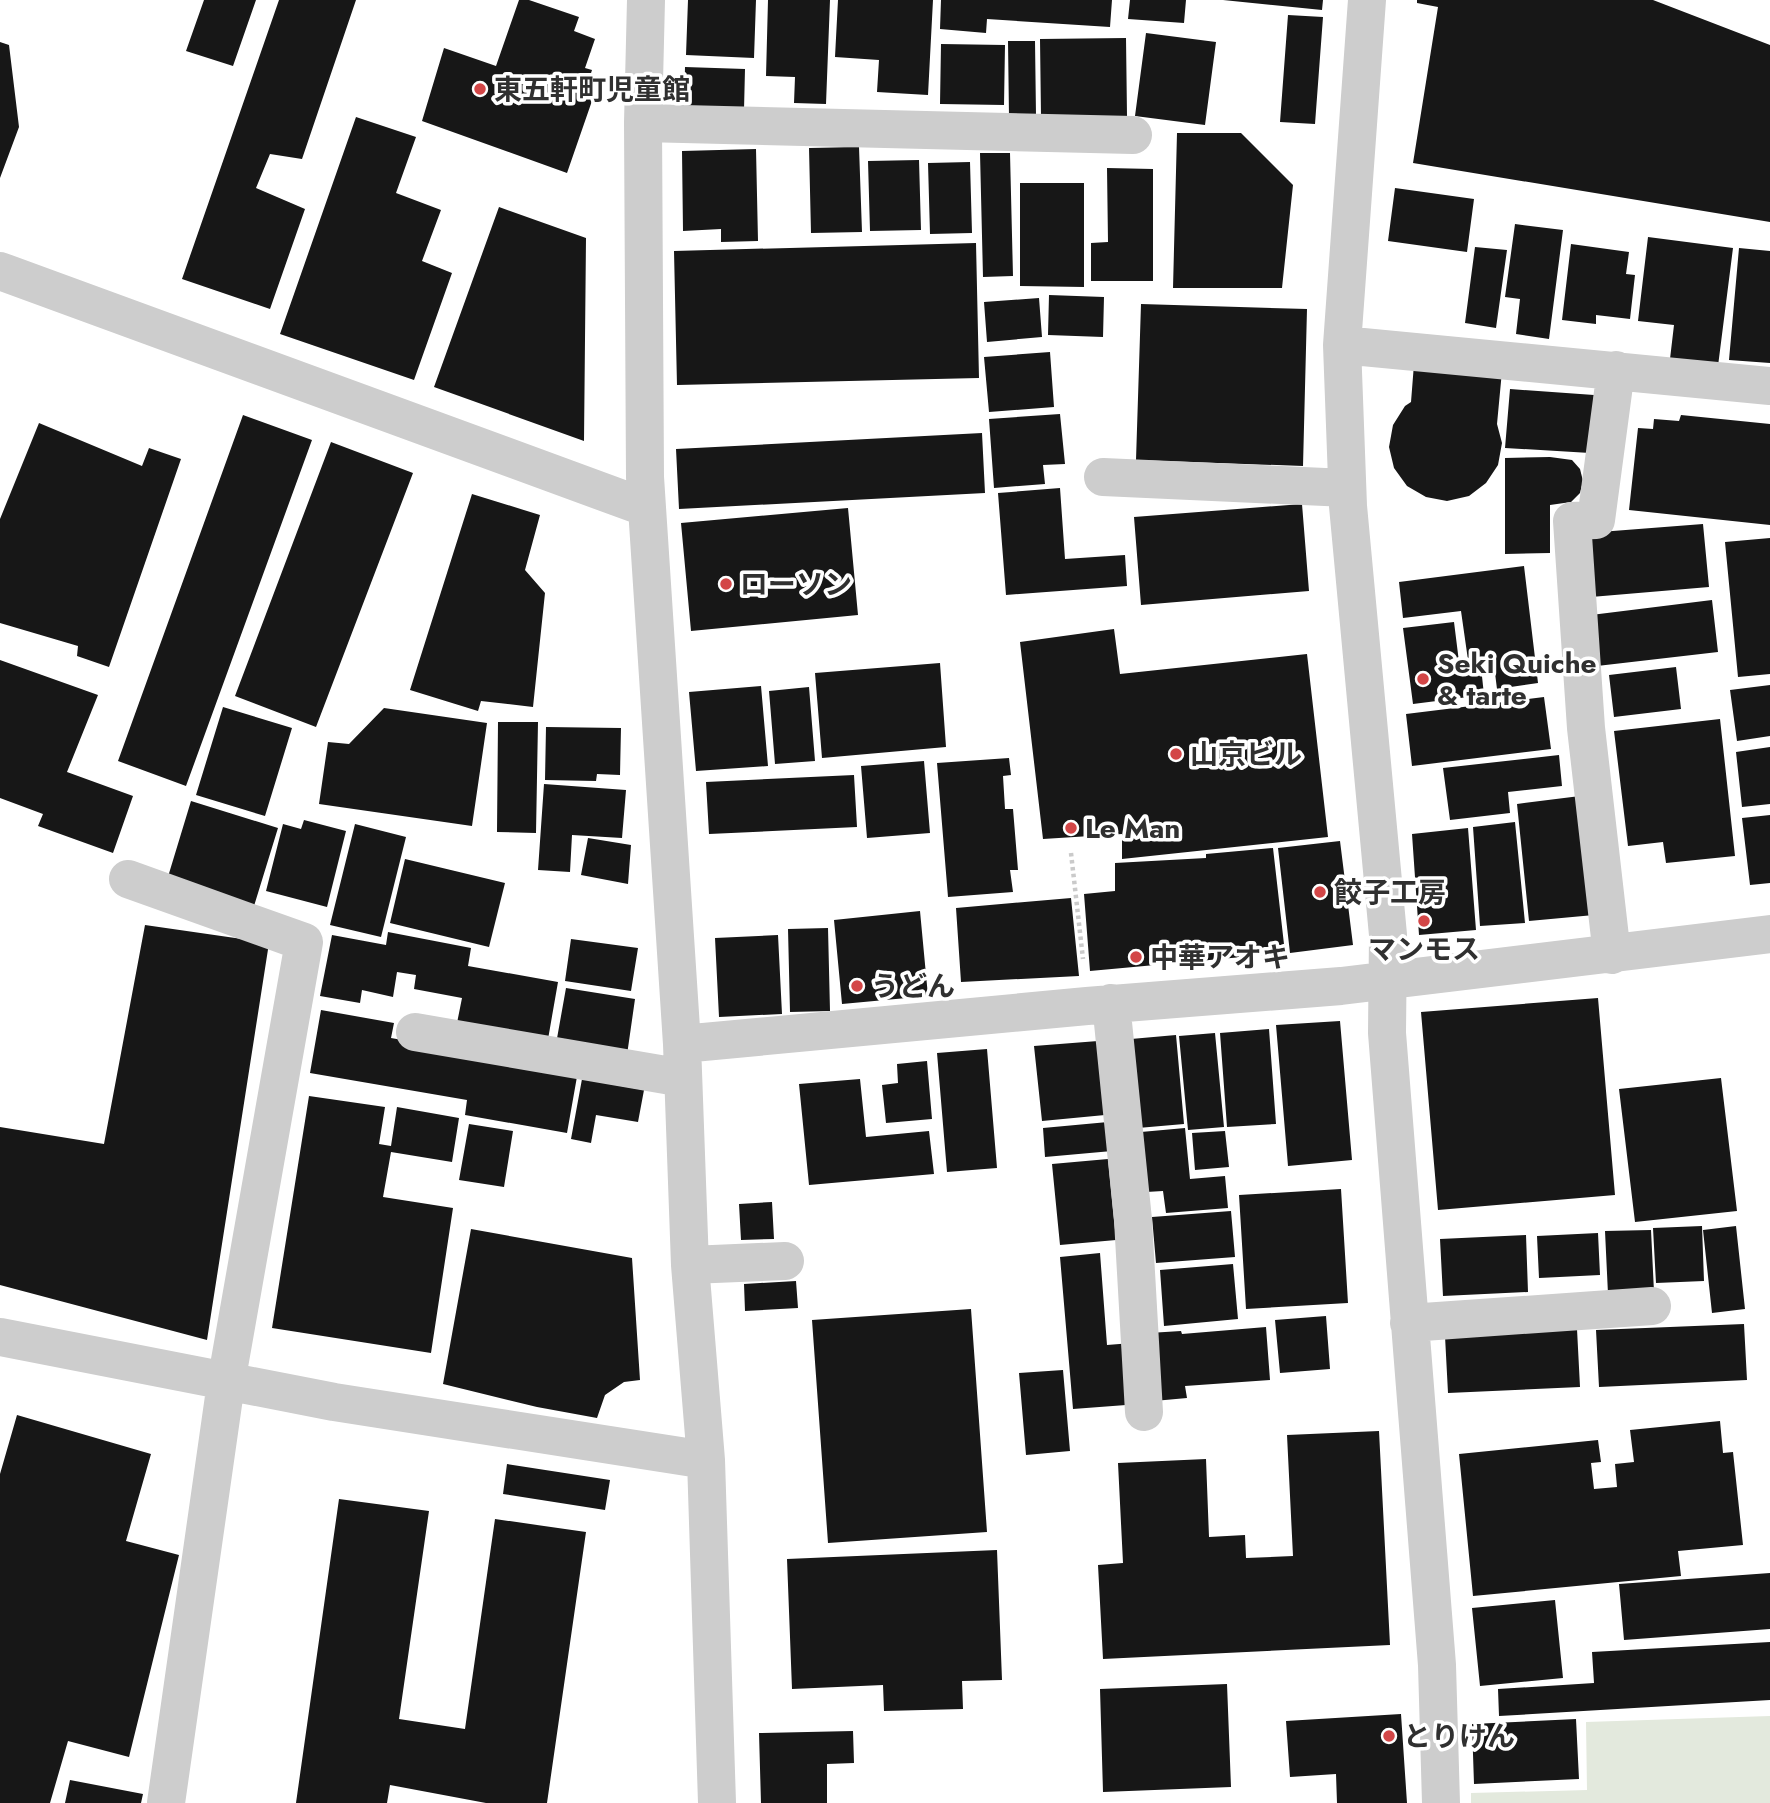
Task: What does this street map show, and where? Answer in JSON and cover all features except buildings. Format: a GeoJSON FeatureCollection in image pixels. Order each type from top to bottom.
{"type":"FeatureCollection","features":[{"type":"Feature","properties":{"kind":"street"},"geometry":{"type":"LineString","coordinates":[[646,0],[643,123],[647,508],[682,1061],[690,1265],[706,1460],[717,1803]]}},
{"type":"Feature","properties":{"kind":"street"},"geometry":{"type":"LineString","coordinates":[[1367,0],[1342,345],[1347,488],[1388,935],[1387,1033],[1437,1665],[1441,1803]]}},
{"type":"Feature","properties":{"kind":"street"},"geometry":{"type":"LineString","coordinates":[[643,123],[1133,135]]}},
{"type":"Feature","properties":{"kind":"street"},"geometry":{"type":"LineString","coordinates":[[0,271],[647,508]]}},
{"type":"Feature","properties":{"kind":"street"},"geometry":{"type":"LineString","coordinates":[[1342,345],[1770,386]]}},
{"type":"Feature","properties":{"kind":"street"},"geometry":{"type":"LineString","coordinates":[[1612,955],[1586,728],[1572,521],[1596,520],[1616,370]]}},
{"type":"Feature","properties":{"kind":"street"},"geometry":{"type":"LineString","coordinates":[[1103,477],[1347,488]]}},
{"type":"Feature","properties":{"kind":"street"},"geometry":{"type":"LineString","coordinates":[[128,879],[304,942],[226,1383],[166,1803]]}},
{"type":"Feature","properties":{"kind":"street"},"geometry":{"type":"LineString","coordinates":[[415,1032],[682,1061],[1099,1004],[1387,981],[1770,934]]}},
{"type":"Feature","properties":{"kind":"street"},"geometry":{"type":"LineString","coordinates":[[1099,1004],[1133,1220],[1144,1412]]}},
{"type":"Feature","properties":{"kind":"street"},"geometry":{"type":"LineString","coordinates":[[690,1265],[785,1261]]}},
{"type":"Feature","properties":{"kind":"street"},"geometry":{"type":"LineString","coordinates":[[1409,1323],[1652,1306]]}},
{"type":"Feature","properties":{"kind":"street"},"geometry":{"type":"LineString","coordinates":[[0,1337],[226,1383],[706,1460]]}},
{"type":"Feature","properties":{"kind":"path"},"geometry":{"type":"LineString","coordinates":[[1071,853],[1099,1004]]}},
{"type":"Feature","properties":{"kind":"shaded area"},"geometry":{"type":"Polygon","coordinates":[[[1770,1716],[1770,1803],[1471,1803],[1471,1793],[1587,1790],[1586,1722],[1770,1716]]]}},
{"type":"Feature","properties":{"kind":"place","name":"東五軒町児童館"},"geometry":{"type":"Point","coordinates":[480,89]}},
{"type":"Feature","properties":{"kind":"place","name":"ローソン"},"geometry":{"type":"Point","coordinates":[726,584]}},
{"type":"Feature","properties":{"kind":"place","name":"Seki Quiche & tarte"},"geometry":{"type":"Point","coordinates":[1423,679]}},
{"type":"Feature","properties":{"kind":"place","name":"山京ビル"},"geometry":{"type":"Point","coordinates":[1176,754]}},
{"type":"Feature","properties":{"kind":"place","name":"Le Man"},"geometry":{"type":"Point","coordinates":[1071,828]}},
{"type":"Feature","properties":{"kind":"place","name":"餃子工房"},"geometry":{"type":"Point","coordinates":[1320,892]}},
{"type":"Feature","properties":{"kind":"place","name":"マンモス"},"geometry":{"type":"Point","coordinates":[1424,921]}},
{"type":"Feature","properties":{"kind":"place","name":"中華アオキ"},"geometry":{"type":"Point","coordinates":[1136,957]}},
{"type":"Feature","properties":{"kind":"place","name":"うどん"},"geometry":{"type":"Point","coordinates":[857,986]}},
{"type":"Feature","properties":{"kind":"place","name":"とりけん"},"geometry":{"type":"Point","coordinates":[1389,1736]}}]}
